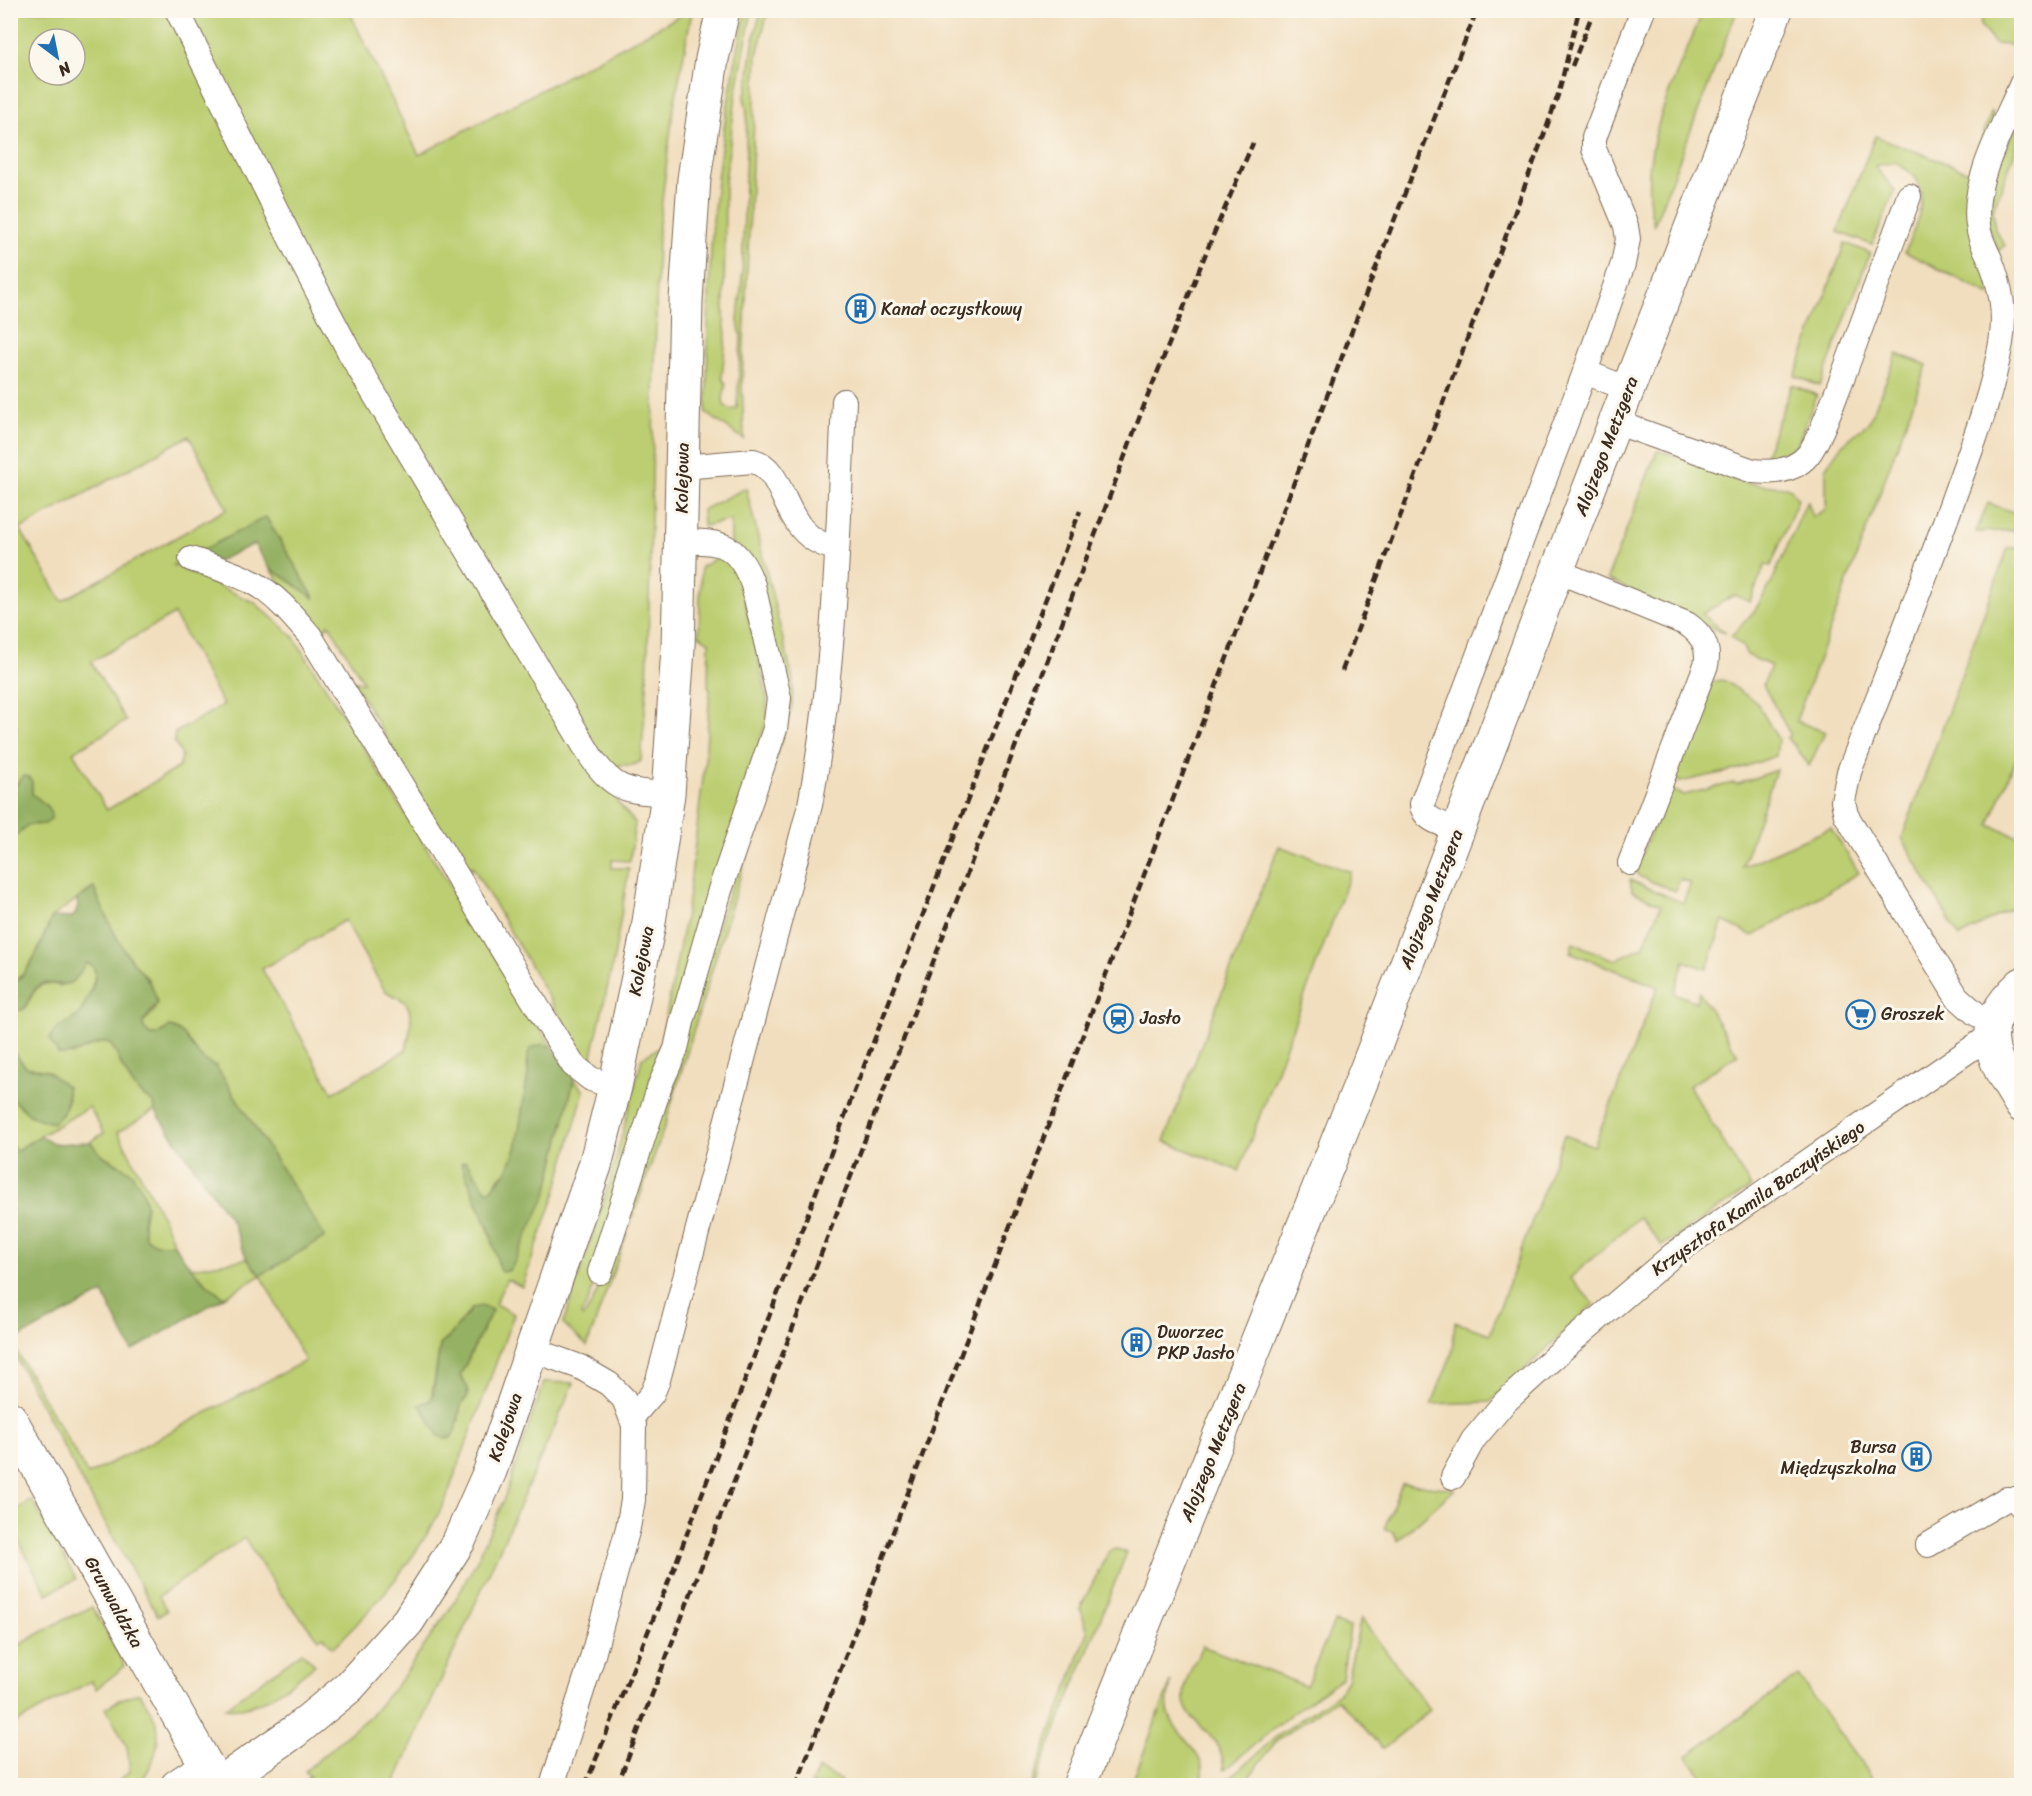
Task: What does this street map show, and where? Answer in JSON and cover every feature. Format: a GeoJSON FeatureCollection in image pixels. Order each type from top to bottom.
{"type":"FeatureCollection","features":[{"type":"Feature","properties":{"kind":"street","name":"Kolejowa"},"geometry":{"type":"LineString","coordinates":[[177,1785],[214,1779],[294,1732],[349,1687],[408,1621],[459,1541],[490,1471],[595,1166],[615,1087],[648,929],[668,794],[678,648],[686,300],[694,179],[712,59],[723,10]]}},
{"type":"Feature","properties":{"kind":"street","name":"Alojzego Metzgera"},"geometry":{"type":"LineString","coordinates":[[1079,1785],[1296,1248],[1776,10]]}},
{"type":"Feature","properties":{"kind":"street","name":"Krzysztofa Kamila Baczyńskiego"},"geometry":{"type":"LineString","coordinates":[[1992,1030],[2000,1011],[2022,984]]}},
{"type":"Feature","properties":{"kind":"street"},"geometry":{"type":"LineString","coordinates":[[1992,1030],[1992,1050],[1997,1063],[2022,1106]]}},
{"type":"Feature","properties":{"kind":"street","name":"Grunwaldzka"},"geometry":{"type":"LineString","coordinates":[[10,1418],[214,1779]]}},
{"type":"Feature","properties":{"kind":"lane"},"geometry":{"type":"LineString","coordinates":[[177,10],[302,262],[351,355],[591,757],[614,784],[627,789],[668,794]]}},
{"type":"Feature","properties":{"kind":"lane"},"geometry":{"type":"LineString","coordinates":[[1458,830],[1426,816],[1422,809],[1423,799],[1586,372],[1623,264],[1628,239],[1626,226],[1594,149],[1594,138],[1643,10]]}},
{"type":"Feature","properties":{"kind":"lane"},"geometry":{"type":"LineString","coordinates":[[1992,1030],[1957,997],[1846,815],[1843,801],[1849,772],[1936,546],[1970,453],[1991,386],[2001,345],[2004,318],[2000,286],[1979,234],[1978,204],[1983,179],[2022,83]]}},
{"type":"Feature","properties":{"kind":"lane"},"geometry":{"type":"LineString","coordinates":[[1615,422],[1753,471],[1772,472],[1799,463],[1809,454],[1814,445],[1835,396],[1909,195]]}},
{"type":"Feature","properties":{"kind":"lane"},"geometry":{"type":"LineString","coordinates":[[1586,372],[1628,389]]}},
{"type":"Feature","properties":{"kind":"lane"},"geometry":{"type":"LineString","coordinates":[[632,1417],[652,1394],[658,1380],[810,805],[819,757],[826,694],[837,548],[844,401]]}},
{"type":"Feature","properties":{"kind":"lane"},"geometry":{"type":"LineString","coordinates":[[682,466],[758,462],[768,470],[801,529],[820,544],[837,548]]}},
{"type":"Feature","properties":{"kind":"lane"},"geometry":{"type":"LineString","coordinates":[[600,1272],[660,1085],[676,1050],[720,890],[778,715],[778,698],[753,585],[747,572],[731,550],[722,544],[708,541],[681,542]]}},
{"type":"Feature","properties":{"kind":"lane"},"geometry":{"type":"LineString","coordinates":[[191,559],[243,578],[262,588],[292,614],[310,636],[573,1065],[586,1075],[615,1087]]}},
{"type":"Feature","properties":{"kind":"lane"},"geometry":{"type":"LineString","coordinates":[[1557,571],[1687,624],[1699,634],[1705,646],[1706,665],[1630,863]]}},
{"type":"Feature","properties":{"kind":"lane","name":"Krzysztofa Kamila Baczyńskiego"},"geometry":{"type":"LineString","coordinates":[[1453,1477],[1473,1440],[1505,1402],[1666,1260],[1992,1030]]}},
{"type":"Feature","properties":{"kind":"lane"},"geometry":{"type":"LineString","coordinates":[[533,1350],[580,1367],[602,1380],[624,1399],[634,1425],[633,1500],[628,1528],[591,1662],[552,1785]]}},
{"type":"Feature","properties":{"kind":"lane"},"geometry":{"type":"LineString","coordinates":[[1928,1545],[2006,1499],[2015,1499],[2022,1506]]}},
{"type":"Feature","properties":{"kind":"green space"},"geometry":{"type":"Polygon","coordinates":[[[752,10],[736,95],[725,181],[724,320],[726,334],[722,378],[726,384],[724,405],[731,410],[737,408],[741,338],[738,320],[742,281],[747,111],[744,97],[747,90],[754,37],[761,11],[768,11],[757,55],[742,383],[744,439],[706,413],[711,257],[717,179],[740,39],[746,11],[752,10]]]}},
{"type":"Feature","properties":{"kind":"green space"},"geometry":{"type":"Polygon","coordinates":[[[11,11],[349,11],[419,155],[692,11],[673,111],[658,233],[647,687],[641,761],[634,765],[618,765],[616,800],[635,823],[630,861],[612,860],[612,868],[629,868],[614,958],[591,1060],[579,1056],[580,1051],[472,866],[467,874],[352,680],[364,683],[329,624],[322,632],[325,639],[270,569],[314,598],[266,518],[173,565],[255,603],[293,636],[552,1047],[527,1062],[528,1074],[516,1149],[507,1171],[491,1190],[486,1190],[461,1163],[495,1246],[547,1193],[574,1079],[584,1091],[556,1192],[522,1287],[507,1279],[495,1304],[514,1314],[446,1499],[410,1560],[381,1597],[333,1648],[323,1636],[319,1639],[280,1593],[244,1538],[159,1596],[167,1611],[158,1616],[81,1480],[11,1348],[11,1342],[88,1475],[305,1361],[261,1275],[216,1066],[203,1061],[185,1037],[170,1027],[156,1035],[150,1035],[144,1029],[143,1023],[155,1010],[149,980],[128,957],[108,923],[93,888],[52,917],[36,954],[24,973],[11,984],[11,907],[14,905],[11,896],[11,840],[28,825],[45,824],[32,794],[32,782],[18,780],[15,787],[11,788],[11,761],[17,727],[11,717],[11,11]],[[189,436],[20,529],[62,601],[227,509],[189,436]],[[174,614],[91,662],[126,721],[73,752],[107,810],[179,767],[182,756],[174,741],[175,733],[223,705],[174,614]],[[345,920],[262,969],[333,1093],[406,1050],[411,1022],[408,1007],[402,1000],[385,990],[345,920]],[[472,1308],[440,1345],[431,1400],[423,1403],[439,1436],[459,1420],[460,1407],[468,1397],[468,1388],[460,1376],[492,1311],[472,1308]]]}},
{"type":"Feature","properties":{"kind":"green space"},"geometry":{"type":"Polygon","coordinates":[[[1703,11],[1737,11],[1654,225],[1649,198],[1649,171],[1653,143],[1671,89],[1703,11]]]}},
{"type":"Feature","properties":{"kind":"green space"},"geometry":{"type":"Polygon","coordinates":[[[1984,11],[2012,11],[2021,21],[2021,41],[2013,45],[1995,44],[1980,25],[1984,11]]]}},
{"type":"Feature","properties":{"kind":"green space"},"geometry":{"type":"Polygon","coordinates":[[[1992,111],[1993,121],[1987,144],[1990,295],[1905,252],[1921,207],[1920,189],[1915,177],[1895,162],[1875,166],[1895,191],[1872,245],[1838,232],[1875,136],[1969,172],[1992,111]]]}},
{"type":"Feature","properties":{"kind":"green space"},"geometry":{"type":"Polygon","coordinates":[[[2021,113],[2021,136],[1993,209],[1995,230],[2005,245],[1998,251],[1989,229],[1989,200],[1998,170],[2021,113]]]}},
{"type":"Feature","properties":{"kind":"green space"},"geometry":{"type":"Polygon","coordinates":[[[1845,243],[1870,253],[1820,386],[1795,376],[1845,243]]]}},
{"type":"Feature","properties":{"kind":"green space"},"geometry":{"type":"Polygon","coordinates":[[[1897,354],[1927,365],[1796,721],[1825,732],[1809,766],[1787,738],[1790,734],[1763,685],[1771,666],[1747,655],[1743,647],[1731,637],[1755,610],[1771,584],[1806,503],[1808,502],[1813,517],[1826,509],[1826,467],[1841,446],[1869,422],[1897,354]]]}},
{"type":"Feature","properties":{"kind":"green space"},"geometry":{"type":"Polygon","coordinates":[[[1792,385],[1817,395],[1797,445],[1785,453],[1764,458],[1792,385]]]}},
{"type":"Feature","properties":{"kind":"green space"},"geometry":{"type":"Polygon","coordinates":[[[1657,451],[1736,480],[1786,487],[1791,489],[1798,499],[1771,566],[1765,565],[1750,602],[1734,595],[1702,614],[1726,633],[1701,624],[1607,579],[1657,451]]]}},
{"type":"Feature","properties":{"kind":"green space"},"geometry":{"type":"Polygon","coordinates":[[[746,488],[793,680],[792,705],[665,1125],[587,1346],[563,1324],[610,1181],[642,1058],[660,1047],[687,908],[705,762],[710,689],[708,686],[709,642],[699,635],[701,567],[731,548],[731,520],[703,526],[702,510],[746,488]],[[737,569],[767,697],[767,719],[600,1255],[591,1293],[581,1314],[582,1317],[596,1293],[617,1237],[781,732],[737,569]]]}},
{"type":"Feature","properties":{"kind":"green space"},"geometry":{"type":"Polygon","coordinates":[[[1988,503],[2021,515],[2021,530],[1976,532],[1988,503]]]}},
{"type":"Feature","properties":{"kind":"green space"},"geometry":{"type":"Polygon","coordinates":[[[266,517],[315,599],[270,569],[254,544],[218,561],[195,554],[266,517]]]}},
{"type":"Feature","properties":{"kind":"green space"},"geometry":{"type":"Polygon","coordinates":[[[2008,548],[2021,548],[2021,746],[1989,825],[2021,838],[2021,903],[1959,937],[1902,838],[2008,548]]]}},
{"type":"Feature","properties":{"kind":"green space"},"geometry":{"type":"Polygon","coordinates":[[[1720,680],[1757,703],[1778,739],[1776,756],[1735,770],[1680,782],[1671,778],[1712,682],[1720,680]]]}},
{"type":"Feature","properties":{"kind":"green space"},"geometry":{"type":"Polygon","coordinates":[[[1776,770],[1742,867],[1831,828],[1859,873],[1753,936],[1723,921],[1707,969],[1684,961],[1674,993],[1696,1002],[1699,992],[1738,1055],[1689,1086],[1751,1187],[1662,1246],[1639,1217],[1570,1278],[1594,1304],[1490,1402],[1432,1404],[1452,1353],[1455,1322],[1490,1334],[1564,1135],[1594,1146],[1658,987],[1570,952],[1573,943],[1615,960],[1643,947],[1661,905],[1632,891],[1630,880],[1683,903],[1691,883],[1680,879],[1675,891],[1640,877],[1635,870],[1669,789],[1684,795],[1733,783],[1738,784],[1776,770]]]}},
{"type":"Feature","properties":{"kind":"green space"},"geometry":{"type":"Polygon","coordinates":[[[23,776],[29,777],[32,782],[32,794],[48,808],[51,819],[45,824],[28,825],[11,840],[11,788],[15,787],[23,776]]]}},
{"type":"Feature","properties":{"kind":"green space"},"geometry":{"type":"Polygon","coordinates":[[[1279,846],[1351,872],[1239,1171],[1164,1141],[1279,846]]]}},
{"type":"Feature","properties":{"kind":"green space"},"geometry":{"type":"Polygon","coordinates":[[[94,888],[119,941],[148,981],[155,995],[157,1004],[143,1022],[144,1029],[150,1035],[156,1035],[170,1027],[177,1030],[201,1057],[216,1066],[325,1237],[261,1275],[247,1259],[232,1222],[155,1110],[154,1103],[131,1083],[112,1047],[107,1042],[100,1043],[65,1055],[58,1054],[50,1040],[55,1030],[80,1013],[95,978],[92,966],[86,963],[76,978],[67,984],[44,983],[40,985],[24,1009],[11,1011],[11,984],[18,980],[30,965],[52,917],[70,918],[75,915],[77,900],[94,888]]]}},
{"type":"Feature","properties":{"kind":"green space"},"geometry":{"type":"Polygon","coordinates":[[[86,963],[95,968],[95,973],[86,1002],[79,1015],[58,1027],[71,1055],[99,1042],[107,1041],[131,1083],[143,1096],[154,1103],[155,1110],[118,1132],[174,1244],[155,1244],[145,1237],[144,1217],[119,1164],[102,1155],[90,1142],[104,1133],[89,1107],[15,1151],[11,1145],[11,1098],[30,1113],[43,1117],[62,1115],[68,1101],[67,1087],[47,1071],[26,1067],[11,1049],[11,1011],[24,1009],[41,985],[60,986],[78,975],[86,963]]]}},
{"type":"Feature","properties":{"kind":"green space"},"geometry":{"type":"Polygon","coordinates":[[[542,1044],[552,1047],[574,1079],[547,1193],[512,1267],[502,1272],[489,1229],[461,1163],[466,1161],[486,1190],[491,1190],[507,1171],[516,1149],[528,1074],[528,1054],[531,1048],[542,1044]]]}},
{"type":"Feature","properties":{"kind":"green space"},"geometry":{"type":"Polygon","coordinates":[[[11,1049],[26,1067],[47,1071],[67,1087],[65,1108],[57,1120],[52,1123],[31,1116],[11,1098],[11,1049]]]}},
{"type":"Feature","properties":{"kind":"green space"},"geometry":{"type":"Polygon","coordinates":[[[40,1136],[59,1144],[90,1142],[102,1155],[131,1172],[142,1189],[146,1205],[143,1223],[145,1237],[155,1244],[174,1244],[196,1273],[224,1297],[132,1351],[103,1293],[11,1342],[11,1145],[16,1151],[40,1136]]]}},
{"type":"Feature","properties":{"kind":"green space"},"geometry":{"type":"Polygon","coordinates":[[[247,1259],[261,1275],[224,1297],[203,1282],[190,1268],[247,1259]]]}},
{"type":"Feature","properties":{"kind":"green space"},"geometry":{"type":"Polygon","coordinates":[[[481,1306],[492,1310],[460,1376],[468,1388],[467,1397],[461,1407],[456,1429],[449,1439],[439,1436],[420,1405],[431,1400],[433,1395],[440,1345],[472,1308],[481,1306]]]}},
{"type":"Feature","properties":{"kind":"green space"},"geometry":{"type":"Polygon","coordinates":[[[544,1382],[574,1383],[394,1785],[301,1785],[310,1777],[305,1771],[372,1714],[402,1678],[452,1606],[478,1558],[504,1499],[544,1382]]]}},
{"type":"Feature","properties":{"kind":"green space"},"geometry":{"type":"Polygon","coordinates":[[[1402,1483],[1455,1489],[1398,1540],[1393,1532],[1384,1529],[1402,1483]]]}},
{"type":"Feature","properties":{"kind":"green space"},"geometry":{"type":"Polygon","coordinates":[[[32,1500],[76,1579],[47,1594],[11,1527],[11,1513],[32,1500]]]}},
{"type":"Feature","properties":{"kind":"green space"},"geometry":{"type":"Polygon","coordinates":[[[1117,1549],[1126,1552],[1125,1557],[1034,1785],[1031,1785],[1088,1632],[1080,1608],[1109,1551],[1117,1549]]]}},
{"type":"Feature","properties":{"kind":"green space"},"geometry":{"type":"Polygon","coordinates":[[[92,1607],[125,1666],[96,1689],[91,1681],[11,1726],[11,1650],[61,1621],[92,1607]]]}},
{"type":"Feature","properties":{"kind":"green space"},"geometry":{"type":"Polygon","coordinates":[[[1361,1618],[1430,1710],[1382,1749],[1337,1699],[1277,1740],[1243,1785],[1226,1785],[1227,1781],[1277,1736],[1340,1692],[1347,1680],[1361,1618]]]}},
{"type":"Feature","properties":{"kind":"green space"},"geometry":{"type":"Polygon","coordinates":[[[1334,1622],[1350,1627],[1342,1678],[1291,1714],[1224,1770],[1217,1746],[1186,1708],[1184,1699],[1187,1679],[1202,1646],[1306,1686],[1334,1622]]]}},
{"type":"Feature","properties":{"kind":"green space"},"geometry":{"type":"Polygon","coordinates":[[[302,1652],[315,1665],[273,1696],[250,1706],[225,1708],[302,1652]]]}},
{"type":"Feature","properties":{"kind":"green space"},"geometry":{"type":"Polygon","coordinates":[[[1798,1676],[1877,1785],[1708,1785],[1687,1756],[1798,1676]]]}},
{"type":"Feature","properties":{"kind":"green space"},"geometry":{"type":"Polygon","coordinates":[[[1171,1682],[1168,1710],[1177,1729],[1202,1765],[1201,1785],[1131,1785],[1171,1682]]]}},
{"type":"Feature","properties":{"kind":"green space"},"geometry":{"type":"Polygon","coordinates":[[[139,1693],[156,1722],[157,1747],[147,1772],[138,1785],[112,1785],[130,1772],[127,1747],[106,1708],[121,1699],[139,1693]]]}},
{"type":"Feature","properties":{"kind":"green space"},"geometry":{"type":"Polygon","coordinates":[[[818,1769],[841,1780],[839,1785],[811,1785],[818,1769]]]}},
{"type":"Feature","properties":{"kind":"railway"},"geometry":{"type":"LineString","coordinates":[[796,1786],[1390,231],[1477,10]]}},
{"type":"Feature","properties":{"kind":"railway"},"geometry":{"type":"LineString","coordinates":[[1342,671],[1545,132],[1559,92],[1579,10]]}},
{"type":"Feature","properties":{"kind":"railway"},"geometry":{"type":"LineString","coordinates":[[1572,66],[1594,10]]}},
{"type":"Feature","properties":{"kind":"railway"},"geometry":{"type":"LineString","coordinates":[[617,1786],[1143,408],[1253,143]]}},
{"type":"Feature","properties":{"kind":"railway"},"geometry":{"type":"LineString","coordinates":[[585,1786],[674,1568],[852,1097],[1080,511]]}},
{"type":"Feature","properties":{"kind":"place","name":"Kanał oczystkowy"},"geometry":{"type":"Point","coordinates":[860,309]}},
{"type":"Feature","properties":{"kind":"place","name":"Groszek"},"geometry":{"type":"Point","coordinates":[1860,1014]}},
{"type":"Feature","properties":{"kind":"place","name":"Jasło"},"geometry":{"type":"Point","coordinates":[1119,1018]}},
{"type":"Feature","properties":{"kind":"place","name":"Dworzec PKP Jasło"},"geometry":{"type":"Point","coordinates":[1136,1342]}},
{"type":"Feature","properties":{"kind":"place","name":"Bursa Międzyszkolna"},"geometry":{"type":"Point","coordinates":[1917,1457]}}]}
